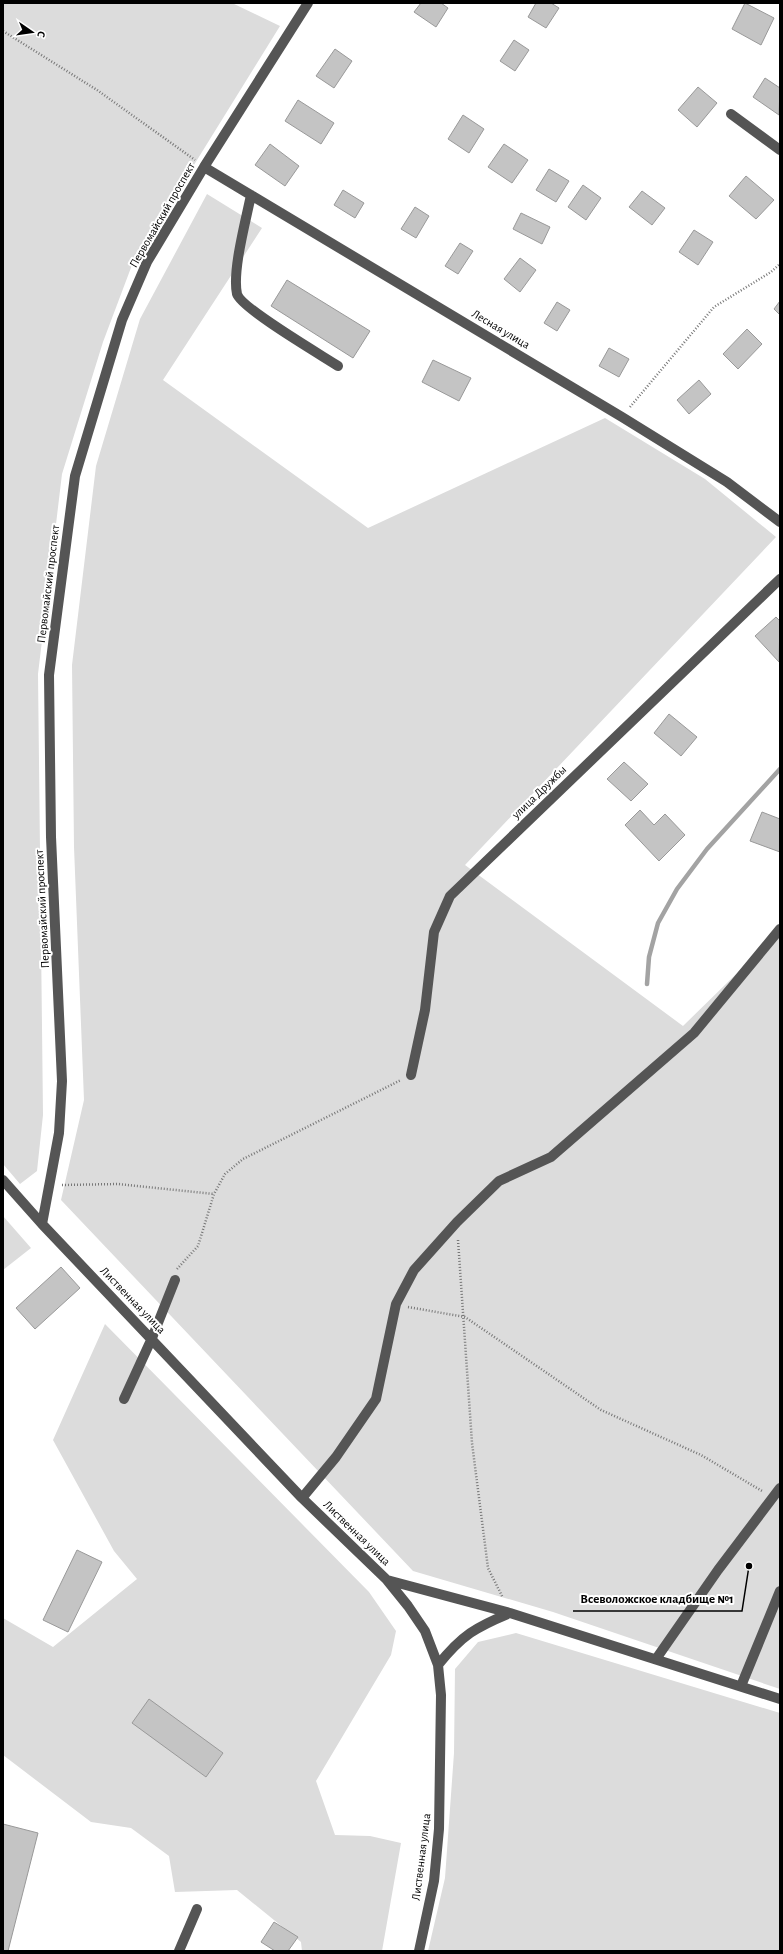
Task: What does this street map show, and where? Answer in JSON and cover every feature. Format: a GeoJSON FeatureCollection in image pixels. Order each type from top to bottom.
{"type":"FeatureCollection","features":[{"type":"Feature","properties":{"kind":"street","name":"Первомайский проспект"},"geometry":{"type":"LineString","coordinates":[[42,1224],[59,1133],[62,1081],[52,838],[49,674],[75,476],[122,320],[147,262],[204,168],[308,3]]}},
{"type":"Feature","properties":{"kind":"street"},"geometry":{"type":"LineString","coordinates":[[731,114],[780,150]]}},
{"type":"Feature","properties":{"kind":"street","name":"Лесная улица"},"geometry":{"type":"LineString","coordinates":[[204,168],[622,417],[727,482],[780,522]]}},
{"type":"Feature","properties":{"kind":"street"},"geometry":{"type":"LineString","coordinates":[[251,195],[235,277],[237,296],[250,309],[338,366]]}},
{"type":"Feature","properties":{"kind":"street","name":"улица Дружбы"},"geometry":{"type":"LineString","coordinates":[[410,1076],[425,1010],[434,932],[450,896],[780,578]]}},
{"type":"Feature","properties":{"kind":"street"},"geometry":{"type":"LineString","coordinates":[[302,1498],[336,1456],[376,1399],[396,1304],[414,1270],[457,1222],[499,1181],[551,1157],[694,1033],[780,929]]}},
{"type":"Feature","properties":{"kind":"street","name":"Лиственная улица"},"geometry":{"type":"LineString","coordinates":[[3,1180],[42,1224],[152,1338],[302,1498],[386,1580],[408,1606],[425,1631],[438,1665],[441,1695],[439,1829],[434,1881],[419,1951]]}},
{"type":"Feature","properties":{"kind":"street"},"geometry":{"type":"LineString","coordinates":[[124,1399],[152,1338],[175,1280]]}},
{"type":"Feature","properties":{"kind":"street"},"geometry":{"type":"LineString","coordinates":[[656,1659],[718,1570],[780,1488]]}},
{"type":"Feature","properties":{"kind":"street"},"geometry":{"type":"LineString","coordinates":[[386,1580],[510,1613],[780,1699]]}},
{"type":"Feature","properties":{"kind":"street"},"geometry":{"type":"LineString","coordinates":[[741,1686],[780,1591]]}},
{"type":"Feature","properties":{"kind":"street"},"geometry":{"type":"LineString","coordinates":[[438,1665],[453,1646],[478,1627],[510,1613]]}},
{"type":"Feature","properties":{"kind":"street"},"geometry":{"type":"LineString","coordinates":[[179,1951],[197,1909]]}},
{"type":"Feature","properties":{"kind":"path"},"geometry":{"type":"LineString","coordinates":[[3,31],[97,90],[186,152],[204,168]]}},
{"type":"Feature","properties":{"kind":"path"},"geometry":{"type":"LineString","coordinates":[[622,417],[714,307],[771,272],[780,264]]}},
{"type":"Feature","properties":{"kind":"path"},"geometry":{"type":"LineString","coordinates":[[175,1280],[177,1267],[198,1246],[214,1194],[225,1174],[243,1158],[410,1076]]}},
{"type":"Feature","properties":{"kind":"path"},"geometry":{"type":"LineString","coordinates":[[49,1186],[118,1184],[214,1194]]}},
{"type":"Feature","properties":{"kind":"path"},"geometry":{"type":"LineString","coordinates":[[457,1222],[465,1317],[472,1443],[488,1568],[510,1613]]}},
{"type":"Feature","properties":{"kind":"path"},"geometry":{"type":"LineString","coordinates":[[396,1304],[465,1317],[601,1410],[701,1455],[772,1497]]}},
{"type":"Feature","properties":{"kind":"shaded area"},"geometry":{"type":"Polygon","coordinates":[[[3,3],[232,3],[280,26],[132,265],[103,342],[62,474],[38,674],[43,1115],[37,1171],[20,1184],[3,1164],[3,3]]]}},
{"type":"Feature","properties":{"kind":"shaded area"},"geometry":{"type":"Polygon","coordinates":[[[207,194],[262,228],[163,380],[368,528],[605,418],[705,479],[776,537],[465,865],[683,1026],[780,931],[780,1689],[553,1612],[413,1571],[61,1200],[84,1100],[74,847],[72,665],[96,466],[140,319],[207,194]]]}},
{"type":"Feature","properties":{"kind":"shaded area"},"geometry":{"type":"Polygon","coordinates":[[[3,1216],[31,1248],[3,1270],[3,1216]]]}},
{"type":"Feature","properties":{"kind":"shaded area"},"geometry":{"type":"Polygon","coordinates":[[[105,1324],[369,1592],[396,1631],[391,1655],[316,1781],[335,1835],[370,1836],[401,1843],[382,1951],[302,1951],[301,1942],[237,1890],[175,1892],[169,1856],[131,1828],[91,1822],[3,1755],[3,1618],[53,1647],[137,1579],[114,1551],[53,1440],[105,1324]]]}},
{"type":"Feature","properties":{"kind":"shaded area"},"geometry":{"type":"Polygon","coordinates":[[[516,1633],[780,1713],[780,1951],[428,1951],[445,1878],[454,1753],[455,1669],[478,1642],[516,1633]]]}},
{"type":"Feature","properties":{"kind":"building"},"geometry":{"type":"Polygon","coordinates":[[[421,3],[441,3],[448,8],[436,27],[414,12],[421,3]]]}},
{"type":"Feature","properties":{"kind":"building"},"geometry":{"type":"Polygon","coordinates":[[[536,3],[551,3],[559,8],[546,28],[528,17],[536,3]]]}},
{"type":"Feature","properties":{"kind":"building"},"geometry":{"type":"Polygon","coordinates":[[[745,3],[774,18],[761,45],[732,29],[745,3]]]}},
{"type":"Feature","properties":{"kind":"building"},"geometry":{"type":"Polygon","coordinates":[[[514,40],[529,50],[515,71],[500,61],[514,40]]]}},
{"type":"Feature","properties":{"kind":"building"},"geometry":{"type":"Polygon","coordinates":[[[335,49],[352,61],[334,88],[316,76],[335,49]]]}},
{"type":"Feature","properties":{"kind":"building"},"geometry":{"type":"Polygon","coordinates":[[[765,78],[780,88],[779,115],[753,97],[765,78]]]}},
{"type":"Feature","properties":{"kind":"building"},"geometry":{"type":"Polygon","coordinates":[[[698,87],[717,103],[697,127],[678,110],[698,87]]]}},
{"type":"Feature","properties":{"kind":"building"},"geometry":{"type":"Polygon","coordinates":[[[298,100],[334,123],[321,144],[285,121],[298,100]]]}},
{"type":"Feature","properties":{"kind":"building"},"geometry":{"type":"Polygon","coordinates":[[[463,115],[484,129],[469,153],[448,139],[463,115]]]}},
{"type":"Feature","properties":{"kind":"building"},"geometry":{"type":"Polygon","coordinates":[[[270,144],[299,166],[285,186],[255,165],[270,144]]]}},
{"type":"Feature","properties":{"kind":"building"},"geometry":{"type":"Polygon","coordinates":[[[504,144],[528,160],[512,183],[488,167],[504,144]]]}},
{"type":"Feature","properties":{"kind":"building"},"geometry":{"type":"Polygon","coordinates":[[[549,169],[569,181],[556,202],[536,190],[549,169]]]}},
{"type":"Feature","properties":{"kind":"building"},"geometry":{"type":"Polygon","coordinates":[[[746,176],[774,200],[756,219],[729,196],[746,176]]]}},
{"type":"Feature","properties":{"kind":"building"},"geometry":{"type":"Polygon","coordinates":[[[583,185],[601,198],[586,220],[568,207],[583,185]]]}},
{"type":"Feature","properties":{"kind":"building"},"geometry":{"type":"Polygon","coordinates":[[[343,190],[364,203],[355,218],[334,205],[343,190]]]}},
{"type":"Feature","properties":{"kind":"building"},"geometry":{"type":"Polygon","coordinates":[[[642,191],[665,208],[652,225],[629,207],[642,191]]]}},
{"type":"Feature","properties":{"kind":"building"},"geometry":{"type":"Polygon","coordinates":[[[415,207],[429,216],[416,238],[401,229],[415,207]]]}},
{"type":"Feature","properties":{"kind":"building"},"geometry":{"type":"Polygon","coordinates":[[[521,213],[550,227],[542,244],[513,229],[521,213]]]}},
{"type":"Feature","properties":{"kind":"building"},"geometry":{"type":"Polygon","coordinates":[[[694,230],[713,242],[698,265],[679,252],[694,230]]]}},
{"type":"Feature","properties":{"kind":"building"},"geometry":{"type":"Polygon","coordinates":[[[460,243],[473,251],[458,274],[445,266],[460,243]]]}},
{"type":"Feature","properties":{"kind":"building"},"geometry":{"type":"Polygon","coordinates":[[[520,258],[536,270],[520,292],[504,279],[520,258]]]}},
{"type":"Feature","properties":{"kind":"building"},"geometry":{"type":"Polygon","coordinates":[[[287,280],[370,331],[353,358],[271,306],[287,280]]]}},
{"type":"Feature","properties":{"kind":"building"},"geometry":{"type":"Polygon","coordinates":[[[780,301],[780,315],[774,309],[780,301]]]}},
{"type":"Feature","properties":{"kind":"building"},"geometry":{"type":"Polygon","coordinates":[[[557,302],[570,310],[557,331],[544,323],[557,302]]]}},
{"type":"Feature","properties":{"kind":"building"},"geometry":{"type":"Polygon","coordinates":[[[747,329],[762,344],[738,369],[723,354],[747,329]]]}},
{"type":"Feature","properties":{"kind":"building"},"geometry":{"type":"Polygon","coordinates":[[[609,348],[629,359],[619,377],[599,366],[609,348]]]}},
{"type":"Feature","properties":{"kind":"building"},"geometry":{"type":"Polygon","coordinates":[[[433,360],[471,378],[459,401],[422,382],[433,360]]]}},
{"type":"Feature","properties":{"kind":"building"},"geometry":{"type":"Polygon","coordinates":[[[699,380],[711,394],[689,414],[677,400],[699,380]]]}},
{"type":"Feature","properties":{"kind":"building"},"geometry":{"type":"Polygon","coordinates":[[[776,617],[780,621],[779,662],[755,636],[776,617]]]}},
{"type":"Feature","properties":{"kind":"building"},"geometry":{"type":"Polygon","coordinates":[[[669,714],[697,737],[681,756],[654,733],[669,714]]]}},
{"type":"Feature","properties":{"kind":"building"},"geometry":{"type":"Polygon","coordinates":[[[624,762],[648,784],[631,801],[607,779],[624,762]]]}},
{"type":"Feature","properties":{"kind":"building"},"geometry":{"type":"Polygon","coordinates":[[[640,810],[654,825],[665,814],[685,835],[659,861],[625,825],[640,810]]]}},
{"type":"Feature","properties":{"kind":"building"},"geometry":{"type":"Polygon","coordinates":[[[762,812],[780,819],[780,852],[750,841],[762,812]]]}},
{"type":"Feature","properties":{"kind":"building"},"geometry":{"type":"Polygon","coordinates":[[[61,1267],[80,1288],[35,1329],[16,1308],[61,1267]]]}},
{"type":"Feature","properties":{"kind":"building"},"geometry":{"type":"Polygon","coordinates":[[[77,1550],[102,1562],[68,1632],[43,1620],[77,1550]]]}},
{"type":"Feature","properties":{"kind":"building"},"geometry":{"type":"Polygon","coordinates":[[[149,1699],[223,1753],[206,1777],[132,1723],[149,1699]]]}},
{"type":"Feature","properties":{"kind":"building"},"geometry":{"type":"Polygon","coordinates":[[[3,1824],[38,1833],[8,1951],[3,1951],[3,1824]]]}},
{"type":"Feature","properties":{"kind":"building"},"geometry":{"type":"Polygon","coordinates":[[[274,1922],[298,1937],[288,1951],[275,1951],[261,1942],[274,1922]]]}},
{"type":"Feature","properties":{"kind":"waterway"},"geometry":{"type":"LineString","coordinates":[[647,984],[649,957],[658,923],[677,889],[707,849],[780,769]]}},
{"type":"Feature","properties":{"kind":"place","name":"Всеволожское кладбище №1"},"geometry":{"type":"Point","coordinates":[749,1566]}}]}
